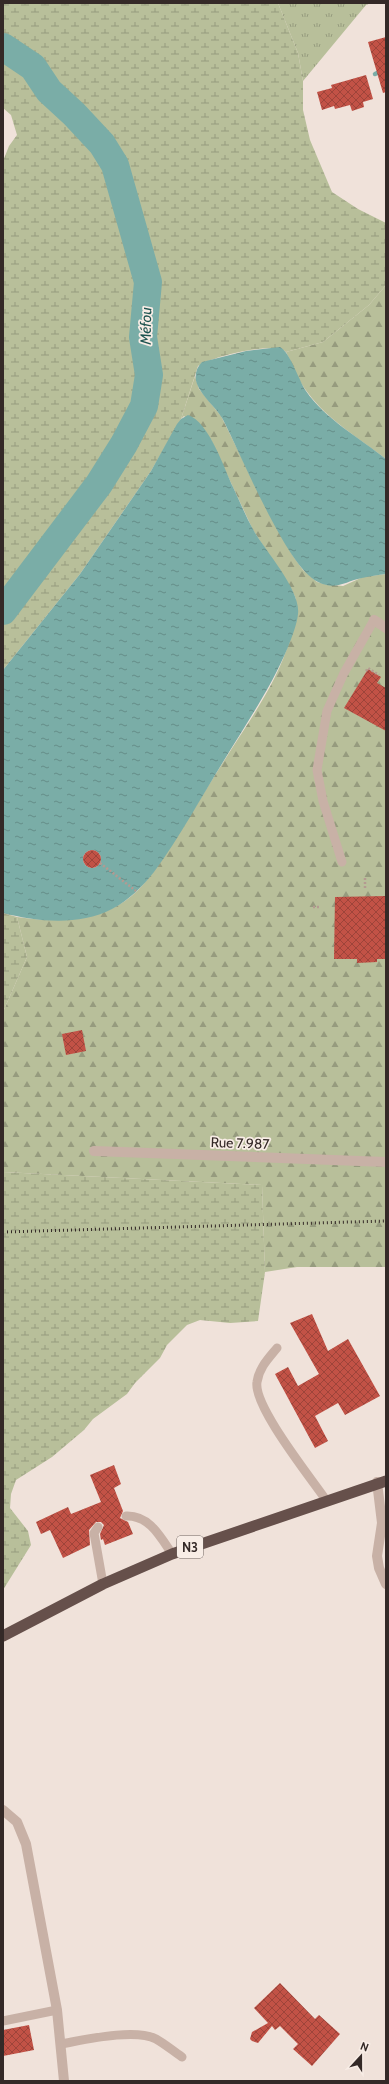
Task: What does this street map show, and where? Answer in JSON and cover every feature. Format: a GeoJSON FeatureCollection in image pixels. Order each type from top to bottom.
{"type":"FeatureCollection","features":[{"type":"Feature","properties":{"kind":"highway","name":"N3"},"geometry":{"type":"LineString","coordinates":[[3,1636],[103,1584],[172,1554],[381,1482]]}},
{"type":"Feature","properties":{"kind":"street"},"geometry":{"type":"LineString","coordinates":[[374,620],[386,628]]}},
{"type":"Feature","properties":{"kind":"street","name":"Rue 7.987"},"geometry":{"type":"LineString","coordinates":[[94,1151],[386,1162]]}},
{"type":"Feature","properties":{"kind":"street"},"geometry":{"type":"LineString","coordinates":[[381,1482],[382,1524],[377,1556],[379,1568],[386,1584]]}},
{"type":"Feature","properties":{"kind":"street"},"geometry":{"type":"LineString","coordinates":[[3,1810],[17,1822],[26,1844],[57,2010],[64,2081]]}},
{"type":"Feature","properties":{"kind":"lane"},"geometry":{"type":"LineString","coordinates":[[342,862],[323,801],[317,770],[328,710],[344,673],[374,620]]}},
{"type":"Feature","properties":{"kind":"lane"},"geometry":{"type":"LineString","coordinates":[[277,1348],[260,1369],[256,1384],[260,1400],[271,1420],[326,1500]]}},
{"type":"Feature","properties":{"kind":"lane"},"geometry":{"type":"LineString","coordinates":[[126,1516],[137,1516],[148,1522],[160,1535],[172,1554]]}},
{"type":"Feature","properties":{"kind":"lane"},"geometry":{"type":"LineString","coordinates":[[382,1524],[386,1533]]}},
{"type":"Feature","properties":{"kind":"lane"},"geometry":{"type":"LineString","coordinates":[[98,1527],[94,1533],[103,1584]]}},
{"type":"Feature","properties":{"kind":"lane"},"geometry":{"type":"LineString","coordinates":[[3,2021],[57,2010]]}},
{"type":"Feature","properties":{"kind":"lane"},"geometry":{"type":"LineString","coordinates":[[61,2044],[104,2037],[138,2035],[155,2039],[182,2057]]}},
{"type":"Feature","properties":{"kind":"path"},"geometry":{"type":"LineString","coordinates":[[366,671],[368,668],[379,675]]}},
{"type":"Feature","properties":{"kind":"path"},"geometry":{"type":"LineString","coordinates":[[100,863],[136,891]]}},
{"type":"Feature","properties":{"kind":"path"},"geometry":{"type":"LineString","coordinates":[[365,876],[365,888]]}},
{"type":"Feature","properties":{"kind":"path"},"geometry":{"type":"LineString","coordinates":[[313,907],[318,907]]}},
{"type":"Feature","properties":{"kind":"green space"},"geometry":{"type":"Polygon","coordinates":[[[3,3],[278,3],[298,53],[303,81],[303,110],[310,140],[332,192],[358,209],[386,223],[386,285],[369,305],[323,342],[286,352],[280,349],[256,349],[215,358],[198,366],[181,419],[151,471],[80,574],[3,670],[3,161],[9,146],[17,135],[11,115],[3,108],[3,3]]]}},
{"type":"Feature","properties":{"kind":"green space"},"geometry":{"type":"Polygon","coordinates":[[[278,3],[371,3],[366,5],[303,81],[298,53],[278,3]]]}},
{"type":"Feature","properties":{"kind":"green space"},"geometry":{"type":"Polygon","coordinates":[[[386,285],[386,459],[345,429],[316,403],[301,384],[286,352],[323,342],[369,305],[386,285]]]}},
{"type":"Feature","properties":{"kind":"green space"},"geometry":{"type":"Polygon","coordinates":[[[195,376],[199,389],[221,416],[268,511],[293,556],[303,570],[317,582],[343,586],[363,577],[386,574],[386,1267],[297,1267],[265,1272],[262,1185],[3,1172],[3,1012],[27,957],[17,917],[59,920],[86,917],[112,908],[125,901],[138,890],[150,877],[183,827],[270,687],[278,672],[293,630],[296,615],[296,598],[292,590],[253,530],[211,440],[184,416],[181,419],[195,376]]]}},
{"type":"Feature","properties":{"kind":"green space"},"geometry":{"type":"Polygon","coordinates":[[[3,913],[17,917],[27,957],[3,1012],[3,913]]]}},
{"type":"Feature","properties":{"kind":"green space"},"geometry":{"type":"Polygon","coordinates":[[[3,1172],[262,1185],[265,1272],[258,1321],[230,1323],[200,1320],[187,1325],[167,1345],[160,1358],[135,1383],[127,1394],[93,1419],[84,1430],[52,1457],[16,1480],[11,1494],[10,1508],[28,1531],[31,1545],[3,1590],[3,1172]]]}},
{"type":"Feature","properties":{"kind":"water"},"geometry":{"type":"Polygon","coordinates":[[[280,347],[284,350],[303,386],[314,401],[343,428],[386,459],[386,574],[365,577],[330,586],[318,582],[305,572],[292,555],[265,508],[222,418],[199,389],[196,372],[202,362],[246,351],[280,347]]]}},
{"type":"Feature","properties":{"kind":"water"},"geometry":{"type":"Polygon","coordinates":[[[188,415],[196,419],[209,436],[215,446],[251,526],[289,583],[297,604],[298,614],[291,639],[266,691],[181,832],[154,872],[135,892],[112,909],[86,918],[58,921],[30,919],[3,913],[3,670],[80,574],[151,471],[177,424],[181,419],[188,415]]]}},
{"type":"Feature","properties":{"kind":"pier"},"geometry":{"type":"Polygon","coordinates":[[[92,850],[98,853],[101,859],[98,865],[92,868],[86,865],[83,859],[86,853],[92,850]]]}},
{"type":"Feature","properties":{"kind":"building"},"geometry":{"type":"Polygon","coordinates":[[[386,37],[386,92],[383,93],[368,42],[386,37]]]}},
{"type":"Feature","properties":{"kind":"building"},"geometry":{"type":"Polygon","coordinates":[[[366,75],[373,99],[363,102],[364,107],[352,111],[350,105],[335,109],[334,106],[322,110],[317,92],[332,88],[331,85],[366,75]]]}},
{"type":"Feature","properties":{"kind":"building"},"geometry":{"type":"Polygon","coordinates":[[[368,669],[381,677],[377,683],[386,688],[386,731],[344,708],[368,669]]]}},
{"type":"Feature","properties":{"kind":"building"},"geometry":{"type":"Polygon","coordinates":[[[92,850],[98,853],[101,859],[98,865],[92,868],[86,865],[83,859],[86,853],[92,850]]]}},
{"type":"Feature","properties":{"kind":"building"},"geometry":{"type":"Polygon","coordinates":[[[386,896],[386,959],[377,959],[377,962],[357,963],[357,959],[334,959],[335,897],[386,896]]]}},
{"type":"Feature","properties":{"kind":"building"},"geometry":{"type":"Polygon","coordinates":[[[82,1030],[86,1051],[66,1055],[62,1034],[82,1030]]]}},
{"type":"Feature","properties":{"kind":"building"},"geometry":{"type":"Polygon","coordinates":[[[312,1314],[328,1351],[348,1339],[380,1396],[345,1415],[338,1403],[315,1416],[328,1441],[315,1448],[275,1374],[288,1367],[298,1386],[319,1374],[290,1323],[312,1314]]]}},
{"type":"Feature","properties":{"kind":"building"},"geometry":{"type":"Polygon","coordinates":[[[114,1465],[121,1484],[114,1488],[123,1511],[120,1518],[128,1522],[133,1534],[105,1545],[103,1539],[101,1540],[100,1534],[104,1525],[101,1522],[96,1522],[89,1530],[90,1545],[63,1558],[50,1530],[41,1534],[36,1522],[68,1507],[71,1514],[101,1502],[90,1475],[114,1465]]]}},
{"type":"Feature","properties":{"kind":"building"},"geometry":{"type":"Polygon","coordinates":[[[280,1983],[315,2019],[319,2015],[340,2034],[312,2066],[293,2049],[298,2044],[280,2026],[275,2030],[272,2026],[258,2043],[250,2039],[252,2032],[268,2023],[254,2008],[280,1983]]]}},
{"type":"Feature","properties":{"kind":"building"},"geometry":{"type":"Polygon","coordinates":[[[29,2025],[34,2050],[3,2056],[3,2030],[29,2025]]]}},
{"type":"Feature","properties":{"kind":"waterway","name":"Méfou"},"geometry":{"type":"LineString","coordinates":[[3,47],[33,67],[49,91],[74,114],[102,144],[115,165],[148,282],[143,337],[149,375],[144,406],[124,444],[99,484],[3,611]]}},
{"type":"Feature","properties":{"kind":"waterway"},"geometry":{"type":"LineString","coordinates":[[375,74],[386,69]]}},
{"type":"Feature","properties":{"kind":"railway"},"geometry":{"type":"LineString","coordinates":[[3,1232],[386,1221]]}}]}
